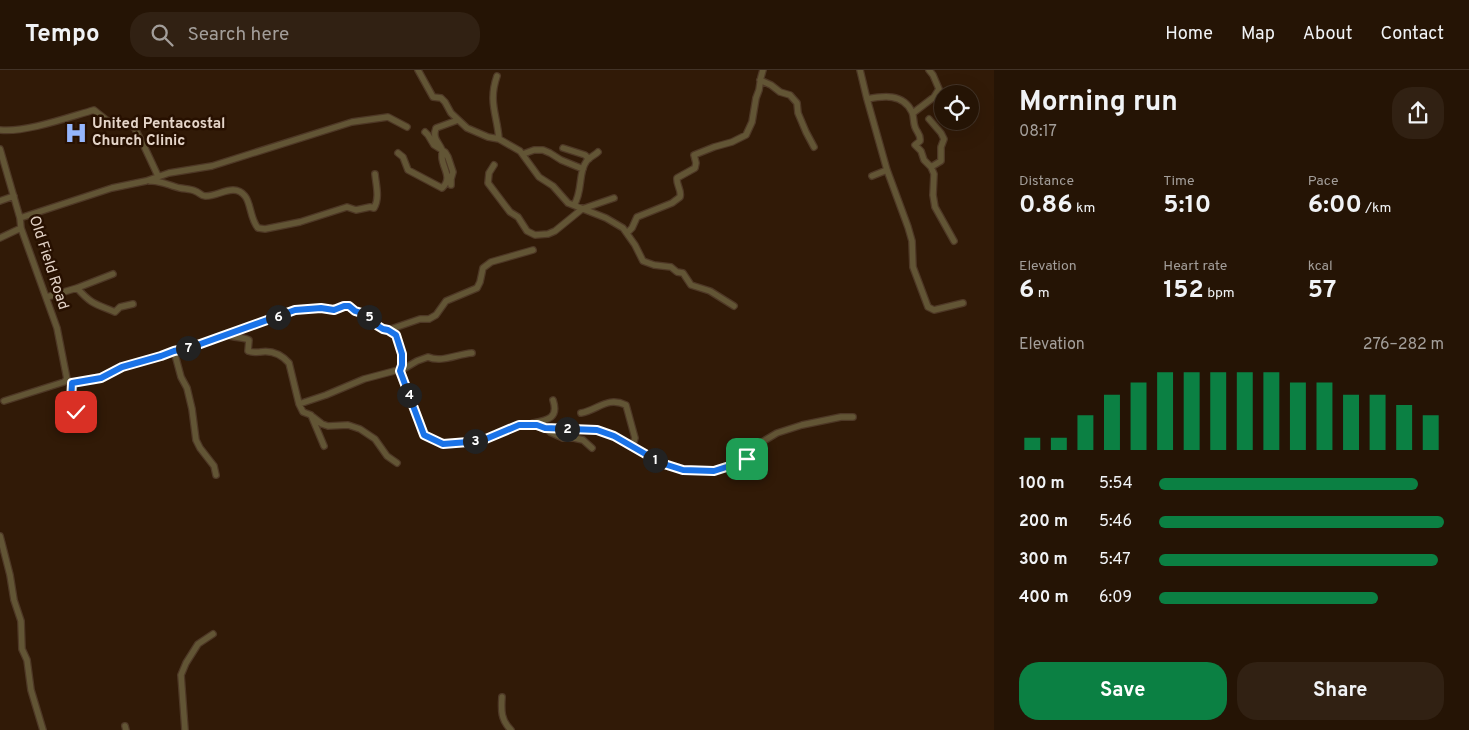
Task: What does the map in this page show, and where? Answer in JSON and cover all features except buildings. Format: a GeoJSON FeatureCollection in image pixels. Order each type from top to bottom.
{"type":"FeatureCollection","features":[{"type":"Feature","properties":{"kind":"street"},"geometry":{"type":"LineString","coordinates":[[418,70],[433,97],[441,98],[451,113],[466,128],[488,137],[499,139],[512,146],[523,154],[539,177],[553,186],[568,203],[616,223],[623,228],[635,244],[643,261],[654,265],[671,267],[677,272],[683,273],[691,285],[710,291],[734,306]]}},
{"type":"Feature","properties":{"kind":"street"},"geometry":{"type":"LineString","coordinates":[[626,233],[632,228],[637,217],[672,203],[680,197],[681,194],[676,178],[694,168],[696,163],[694,155],[732,142],[746,134],[752,122],[763,70]]}},
{"type":"Feature","properties":{"kind":"street"},"geometry":{"type":"LineString","coordinates":[[860,70],[887,170],[908,227],[912,241],[914,267],[928,307],[934,310],[963,303]]}},
{"type":"Feature","properties":{"kind":"street"},"geometry":{"type":"LineString","coordinates":[[913,113],[934,97],[939,89],[934,75],[929,70]]}},
{"type":"Feature","properties":{"kind":"street"},"geometry":{"type":"LineString","coordinates":[[497,76],[492,99],[499,139]]}},
{"type":"Feature","properties":{"kind":"street"},"geometry":{"type":"LineString","coordinates":[[760,80],[790,96],[797,103],[798,113],[814,147]]}},
{"type":"Feature","properties":{"kind":"street"},"geometry":{"type":"LineString","coordinates":[[867,99],[883,96],[901,99],[913,113],[914,126],[920,136],[920,141],[916,145],[934,174],[933,195],[935,207],[954,241]]}},
{"type":"Feature","properties":{"kind":"street"},"geometry":{"type":"LineString","coordinates":[[0,130],[48,123],[94,110],[109,122],[119,126],[132,124],[158,176]]}},
{"type":"Feature","properties":{"kind":"street"},"geometry":{"type":"LineString","coordinates":[[146,181],[158,176],[212,166],[352,122],[388,117],[407,127]]}},
{"type":"Feature","properties":{"kind":"street"},"geometry":{"type":"LineString","coordinates":[[929,119],[942,132],[944,139],[941,147],[941,161],[931,167]]}},
{"type":"Feature","properties":{"kind":"street"},"geometry":{"type":"LineString","coordinates":[[451,185],[452,167],[445,152],[436,142],[434,134],[436,128],[458,120]]}},
{"type":"Feature","properties":{"kind":"street"},"geometry":{"type":"LineString","coordinates":[[425,132],[434,145],[442,150]]}},
{"type":"Feature","properties":{"kind":"street"},"geometry":{"type":"LineString","coordinates":[[563,148],[585,155],[589,159]]}},
{"type":"Feature","properties":{"kind":"street","name":"Old Field Road"},"geometry":{"type":"LineString","coordinates":[[0,149],[3,167],[14,196],[21,228],[57,328],[70,381],[71,401],[76,412],[78,427]]}},
{"type":"Feature","properties":{"kind":"street"},"geometry":{"type":"LineString","coordinates":[[398,153],[404,157],[408,170],[442,188],[445,185],[448,174],[442,159],[442,150]]}},
{"type":"Feature","properties":{"kind":"street"},"geometry":{"type":"LineString","coordinates":[[523,154],[534,150],[543,150],[583,169]]}},
{"type":"Feature","properties":{"kind":"street"},"geometry":{"type":"LineString","coordinates":[[574,205],[580,192],[583,169],[586,162],[598,152]]}},
{"type":"Feature","properties":{"kind":"street"},"geometry":{"type":"LineString","coordinates":[[494,165],[489,173],[488,183],[510,212],[518,217],[527,231],[535,235],[556,231],[582,209],[614,198]]}},
{"type":"Feature","properties":{"kind":"street"},"geometry":{"type":"LineString","coordinates":[[872,176],[887,170]]}},
{"type":"Feature","properties":{"kind":"street"},"geometry":{"type":"LineString","coordinates":[[20,218],[112,188],[156,180],[179,188],[197,191],[207,196],[234,190],[239,192],[246,197],[254,223],[258,228],[265,229],[300,222],[347,207],[356,210],[374,208],[377,203],[376,174]]}},
{"type":"Feature","properties":{"kind":"street"},"geometry":{"type":"LineString","coordinates":[[0,201],[14,196]]}},
{"type":"Feature","properties":{"kind":"street"},"geometry":{"type":"LineString","coordinates":[[0,238],[21,228]]}},
{"type":"Feature","properties":{"kind":"street"},"geometry":{"type":"LineString","coordinates":[[388,330],[420,319],[429,320],[436,315],[446,301],[477,288],[483,268],[491,262],[533,250]]}},
{"type":"Feature","properties":{"kind":"street"},"geometry":{"type":"LineString","coordinates":[[46,297],[77,288],[113,274]]}},
{"type":"Feature","properties":{"kind":"street"},"geometry":{"type":"LineString","coordinates":[[77,288],[95,305],[115,312],[120,308],[133,304]]}},
{"type":"Feature","properties":{"kind":"street"},"geometry":{"type":"LineString","coordinates":[[4,401],[64,382],[101,378],[122,367],[192,347],[295,310],[321,308],[334,310],[344,306],[349,306],[355,311],[365,314],[378,326],[396,335],[400,345],[402,365],[400,371],[424,435],[443,444],[481,441],[519,425],[548,419],[553,416],[556,408],[554,400]]}},
{"type":"Feature","properties":{"kind":"street"},"geometry":{"type":"LineString","coordinates":[[226,335],[235,338],[247,338],[249,340],[248,351],[252,353],[273,352],[285,358],[289,363],[299,404],[303,412],[328,426],[348,425],[360,429],[375,439],[387,456],[397,463]]}},
{"type":"Feature","properties":{"kind":"street"},"geometry":{"type":"LineString","coordinates":[[174,351],[192,408],[196,440],[214,466],[216,475]]}},
{"type":"Feature","properties":{"kind":"street"},"geometry":{"type":"LineString","coordinates":[[299,404],[364,379],[400,371],[417,360],[428,357],[435,360],[472,353]]}},
{"type":"Feature","properties":{"kind":"street"},"geometry":{"type":"LineString","coordinates":[[581,413],[609,402],[619,402],[626,405],[635,438],[632,447]]}},
{"type":"Feature","properties":{"kind":"street"},"geometry":{"type":"LineString","coordinates":[[311,416],[324,446]]}},
{"type":"Feature","properties":{"kind":"street"},"geometry":{"type":"LineString","coordinates":[[545,428],[597,430],[614,436],[661,463],[683,470],[714,471],[742,462],[747,459],[752,448],[777,434],[802,425],[841,417],[853,417]]}},
{"type":"Feature","properties":{"kind":"street"},"geometry":{"type":"LineString","coordinates":[[529,424],[545,428],[563,438],[583,440],[592,448]]}},
{"type":"Feature","properties":{"kind":"street"},"geometry":{"type":"LineString","coordinates":[[0,536],[10,574],[14,600],[21,621],[22,649],[27,660],[31,690],[43,730]]}},
{"type":"Feature","properties":{"kind":"street"},"geometry":{"type":"LineString","coordinates":[[184,730],[181,676],[186,663],[198,644],[213,634]]}},
{"type":"Feature","properties":{"kind":"street"},"geometry":{"type":"LineString","coordinates":[[502,697],[501,711],[503,719],[511,730]]}},
{"type":"Feature","properties":{"kind":"place","name":"United Pentacostal Church Clinic"},"geometry":{"type":"Point","coordinates":[76,133]}},
{"type":"Feature","properties":{"kind":"route"},"geometry":{"type":"LineString","coordinates":[[76,412],[71,401],[72,383],[101,378],[122,367],[192,347],[295,310],[321,308],[334,310],[349,306],[355,311],[365,314],[378,326],[396,335],[402,354],[400,371],[424,435],[443,444],[481,441],[519,425],[529,424],[545,428],[597,430],[614,436],[661,463],[683,470],[714,471],[747,459]]}}]}
